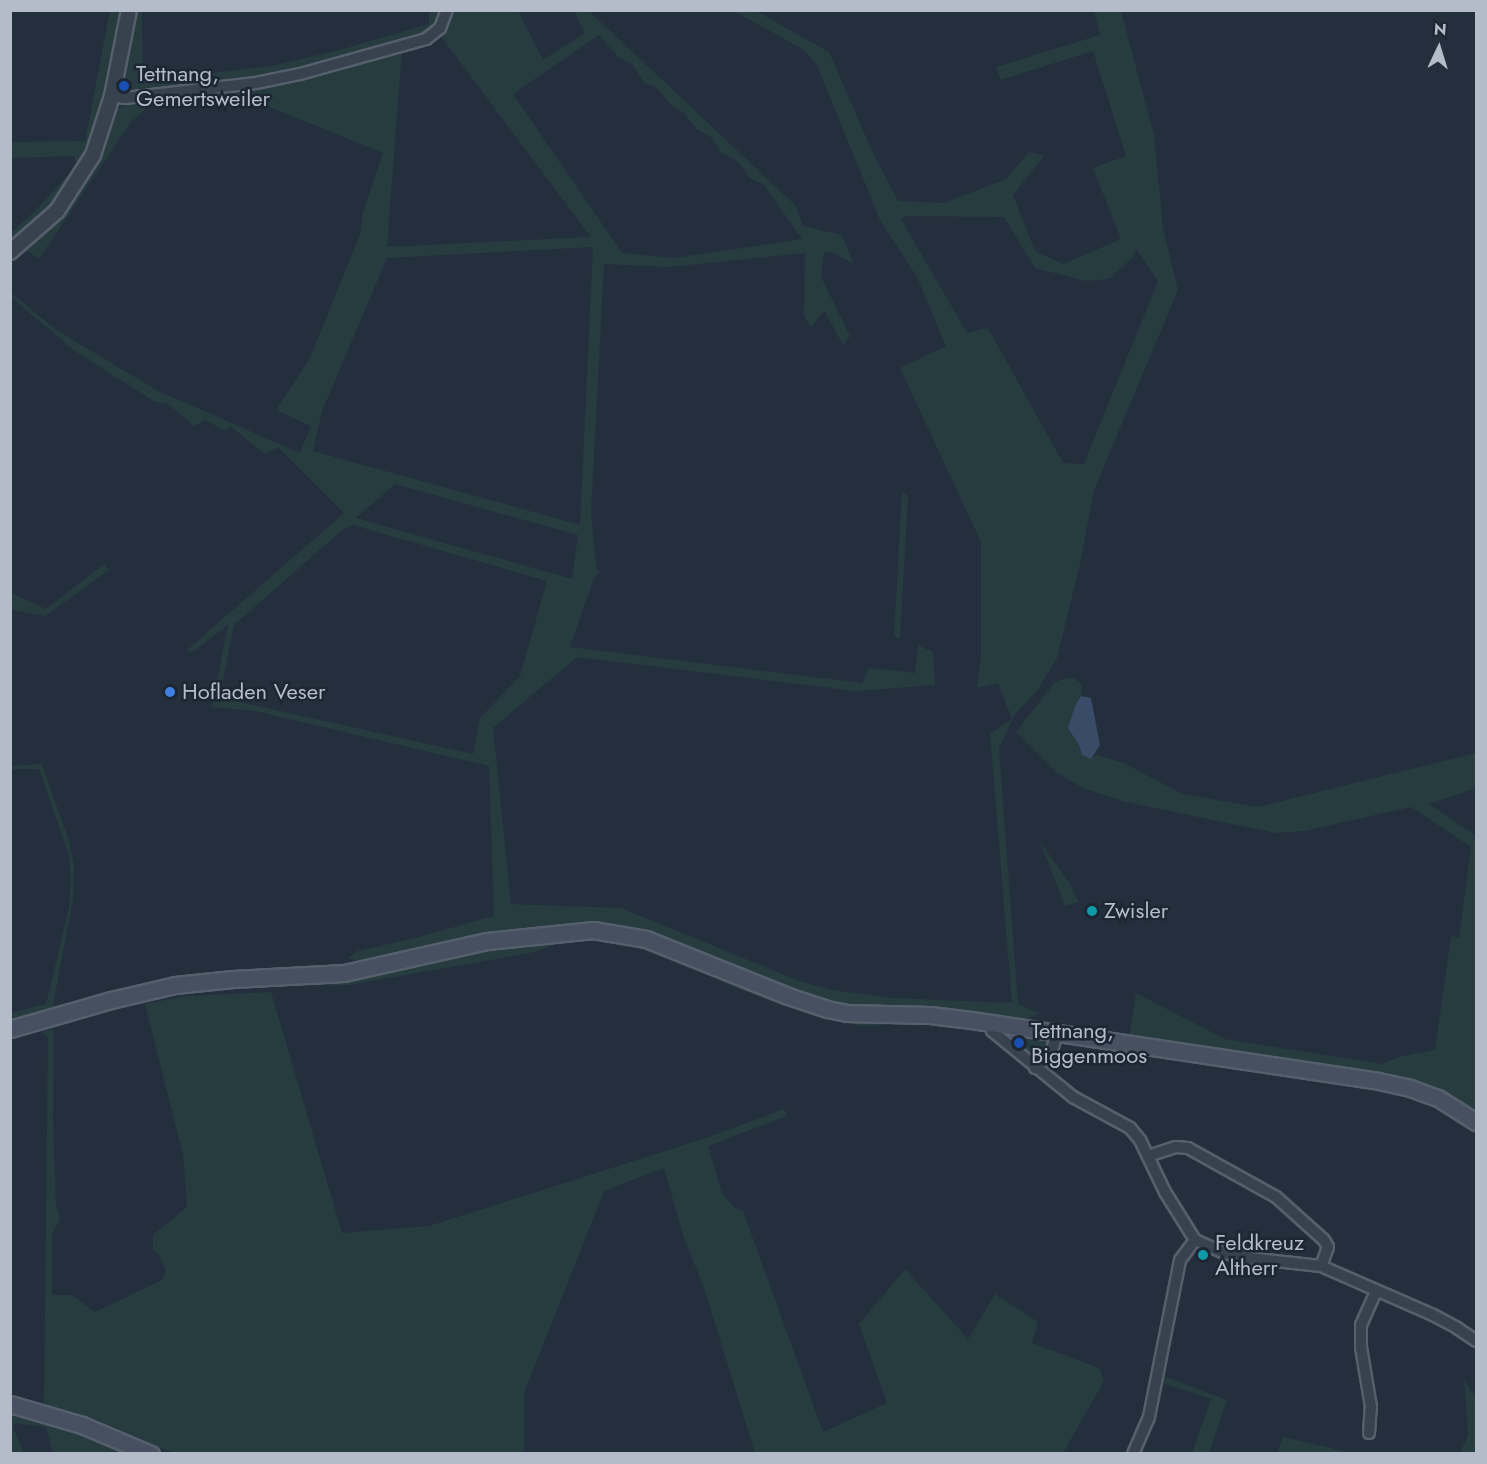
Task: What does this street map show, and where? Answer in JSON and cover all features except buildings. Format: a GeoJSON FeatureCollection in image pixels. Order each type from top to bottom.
{"type":"FeatureCollection","features":[{"type":"Feature","properties":{"kind":"main road"},"geometry":{"type":"LineString","coordinates":[[10,1029],[102,1002],[175,985],[233,979],[344,973],[487,941],[593,930],[646,939],[788,996],[827,1009],[867,1014],[930,1015],[1397,1085],[1438,1098],[1476,1122]]}},
{"type":"Feature","properties":{"kind":"main road"},"geometry":{"type":"LineString","coordinates":[[10,1404],[82,1425],[151,1454]]}},
{"type":"Feature","properties":{"kind":"street"},"geometry":{"type":"LineString","coordinates":[[10,252],[42,227],[72,191],[93,155],[112,96],[129,10]]}},
{"type":"Feature","properties":{"kind":"street"},"geometry":{"type":"LineString","coordinates":[[112,96],[125,98],[256,83],[300,74],[426,39],[440,28],[447,10]]}},
{"type":"Feature","properties":{"kind":"street"},"geometry":{"type":"LineString","coordinates":[[990,1023],[992,1031],[1078,1101],[1130,1128],[1148,1156],[1165,1192],[1195,1240],[1224,1253],[1248,1258],[1321,1266],[1457,1328],[1476,1341]]}},
{"type":"Feature","properties":{"kind":"street"},"geometry":{"type":"LineString","coordinates":[[1035,1068],[1053,1050],[1057,1034]]}},
{"type":"Feature","properties":{"kind":"street"},"geometry":{"type":"LineString","coordinates":[[1148,1156],[1176,1147],[1188,1148],[1276,1197],[1324,1240],[1328,1247],[1321,1266]]}},
{"type":"Feature","properties":{"kind":"street"},"geometry":{"type":"LineString","coordinates":[[1133,1454],[1149,1417],[1180,1260],[1195,1240]]}},
{"type":"Feature","properties":{"kind":"street"},"geometry":{"type":"LineString","coordinates":[[1369,1433],[1371,1407],[1361,1325],[1376,1290]]}},
{"type":"Feature","properties":{"kind":"green space"},"geometry":{"type":"Polygon","coordinates":[[[110,11],[125,11],[111,82],[87,155],[59,198],[11,243],[11,233],[36,210],[77,165],[74,156],[11,158],[11,142],[85,141],[110,11]]]}},
{"type":"Feature","properties":{"kind":"green space"},"geometry":{"type":"Polygon","coordinates":[[[135,11],[142,11],[143,75],[183,76],[271,66],[340,50],[429,24],[429,11],[443,11],[433,27],[413,37],[260,77],[127,90],[121,83],[135,11]]]}},
{"type":"Feature","properties":{"kind":"green space"},"geometry":{"type":"Polygon","coordinates":[[[450,11],[518,11],[543,60],[585,33],[574,11],[589,11],[796,206],[803,226],[842,235],[854,264],[832,252],[824,252],[821,277],[850,336],[843,345],[824,310],[811,328],[804,316],[805,253],[668,267],[604,264],[591,514],[596,566],[599,572],[594,578],[570,647],[862,683],[869,668],[915,673],[918,645],[933,652],[935,685],[856,691],[577,657],[493,728],[511,904],[621,908],[802,982],[832,990],[892,998],[1012,1003],[990,734],[1012,719],[998,683],[977,688],[981,656],[981,542],[900,368],[946,346],[917,277],[880,220],[817,65],[804,50],[734,11],[756,11],[829,52],[873,153],[898,201],[944,203],[1006,179],[1029,152],[1044,156],[1013,195],[1035,251],[1063,264],[1121,239],[1093,168],[1126,156],[1093,51],[1001,80],[996,67],[1100,35],[1094,11],[1121,11],[1154,135],[1163,228],[1178,290],[1094,490],[1080,564],[1057,658],[1036,692],[1015,714],[999,748],[1018,1004],[1039,1013],[1020,1020],[841,1004],[789,989],[670,941],[618,926],[560,926],[450,941],[361,964],[360,961],[348,958],[358,951],[494,916],[489,766],[255,711],[212,707],[228,625],[191,653],[187,650],[344,513],[278,447],[265,454],[230,426],[226,431],[205,420],[194,426],[167,403],[155,402],[75,351],[11,297],[10,292],[55,329],[158,391],[300,453],[311,426],[276,410],[309,360],[360,235],[363,212],[383,153],[240,95],[150,105],[130,123],[39,259],[26,250],[58,220],[80,194],[100,163],[117,109],[126,104],[154,98],[253,88],[308,77],[402,50],[387,247],[591,237],[440,35],[450,22],[450,11]],[[599,35],[513,94],[622,253],[674,258],[802,239],[764,185],[750,178],[737,161],[722,153],[711,137],[697,129],[684,113],[670,104],[657,88],[645,83],[632,64],[618,57],[599,35]],[[907,216],[901,219],[967,333],[988,328],[1063,463],[1084,464],[1158,281],[1136,249],[1133,257],[1109,279],[1086,281],[1035,268],[1004,217],[907,216]],[[593,247],[387,258],[322,411],[313,451],[580,525],[593,247]],[[395,484],[356,518],[572,579],[578,535],[395,484]],[[353,525],[342,530],[234,625],[220,694],[222,698],[473,754],[480,718],[520,676],[547,581],[353,525]]]}},
{"type":"Feature","properties":{"kind":"green space"},"geometry":{"type":"Polygon","coordinates":[[[902,491],[908,497],[900,638],[894,636],[902,491]]]}},
{"type":"Feature","properties":{"kind":"green space"},"geometry":{"type":"Polygon","coordinates":[[[104,564],[109,570],[45,616],[11,610],[11,593],[46,609],[104,564]]]}},
{"type":"Feature","properties":{"kind":"green space"},"geometry":{"type":"Polygon","coordinates":[[[1074,678],[1082,684],[1081,696],[1075,706],[1075,736],[1082,755],[1091,759],[1096,755],[1124,763],[1182,794],[1258,807],[1476,753],[1476,788],[1429,804],[1476,836],[1476,1113],[1442,1093],[1129,1039],[1136,993],[1225,1039],[1381,1064],[1399,1057],[1435,1050],[1451,936],[1459,938],[1471,847],[1411,807],[1304,831],[1276,833],[1126,802],[1083,788],[1057,773],[1016,732],[1055,682],[1074,678]]]}},
{"type":"Feature","properties":{"kind":"green space"},"geometry":{"type":"Polygon","coordinates":[[[42,764],[69,841],[74,866],[73,899],[52,1011],[11,1023],[11,1013],[46,1004],[69,908],[71,881],[69,855],[39,769],[11,769],[10,766],[42,764]]]}},
{"type":"Feature","properties":{"kind":"green space"},"geometry":{"type":"Polygon","coordinates":[[[1040,842],[1071,885],[1078,902],[1065,906],[1040,842]]]}},
{"type":"Feature","properties":{"kind":"green space"},"geometry":{"type":"Polygon","coordinates":[[[586,936],[646,943],[744,983],[903,1021],[905,1024],[861,1026],[810,1015],[736,988],[673,958],[586,936]]]}},
{"type":"Feature","properties":{"kind":"green space"},"geometry":{"type":"Polygon","coordinates":[[[571,938],[535,952],[349,985],[246,987],[452,953],[571,938]]]}},
{"type":"Feature","properties":{"kind":"green space"},"geometry":{"type":"Polygon","coordinates":[[[271,992],[342,1233],[429,1226],[706,1138],[784,1109],[787,1116],[708,1146],[722,1193],[733,1207],[743,1211],[823,1432],[887,1403],[859,1324],[905,1269],[968,1339],[995,1294],[1038,1322],[1032,1343],[1099,1368],[1104,1381],[1063,1453],[755,1453],[704,1288],[684,1238],[664,1168],[604,1191],[524,1393],[524,1453],[174,1453],[98,1420],[44,1405],[48,1038],[42,1032],[54,1029],[53,1117],[56,1205],[60,1219],[52,1234],[52,1295],[72,1295],[95,1312],[162,1280],[166,1271],[159,1255],[153,1250],[153,1235],[187,1207],[183,1155],[145,1004],[186,996],[271,992]]]}},
{"type":"Feature","properties":{"kind":"green space"},"geometry":{"type":"Polygon","coordinates":[[[1008,1032],[1040,1037],[1046,1042],[1046,1052],[1038,1057],[1033,1056],[1006,1036],[1008,1032]]]}},
{"type":"Feature","properties":{"kind":"green space"},"geometry":{"type":"Polygon","coordinates":[[[1161,1375],[1227,1400],[1209,1453],[1192,1453],[1211,1399],[1159,1382],[1161,1375]]]}},
{"type":"Feature","properties":{"kind":"green space"},"geometry":{"type":"Polygon","coordinates":[[[1464,1380],[1476,1397],[1476,1453],[1460,1453],[1468,1435],[1464,1380]]]}},
{"type":"Feature","properties":{"kind":"green space"},"geometry":{"type":"Polygon","coordinates":[[[11,1412],[67,1426],[134,1453],[53,1453],[46,1427],[16,1423],[13,1427],[24,1453],[12,1453],[11,1412]]]}},
{"type":"Feature","properties":{"kind":"green space"},"geometry":{"type":"Polygon","coordinates":[[[1283,1437],[1347,1452],[1288,1453],[1278,1451],[1283,1437]]]}},
{"type":"Feature","properties":{"kind":"water"},"geometry":{"type":"Polygon","coordinates":[[[1081,696],[1091,698],[1100,745],[1091,759],[1082,755],[1079,745],[1068,728],[1081,696]]]}},
{"type":"Feature","properties":{"kind":"place","name":"Tettnang, Gemertsweiler"},"geometry":{"type":"Point","coordinates":[124,86]}},
{"type":"Feature","properties":{"kind":"place","name":"Hofladen Veser"},"geometry":{"type":"Point","coordinates":[170,692]}},
{"type":"Feature","properties":{"kind":"place","name":"Zwisler"},"geometry":{"type":"Point","coordinates":[1092,911]}},
{"type":"Feature","properties":{"kind":"place","name":"Tettnang, Biggenmoos"},"geometry":{"type":"Point","coordinates":[1019,1043]}},
{"type":"Feature","properties":{"kind":"place","name":"Feldkreuz Altherr"},"geometry":{"type":"Point","coordinates":[1203,1255]}}]}
